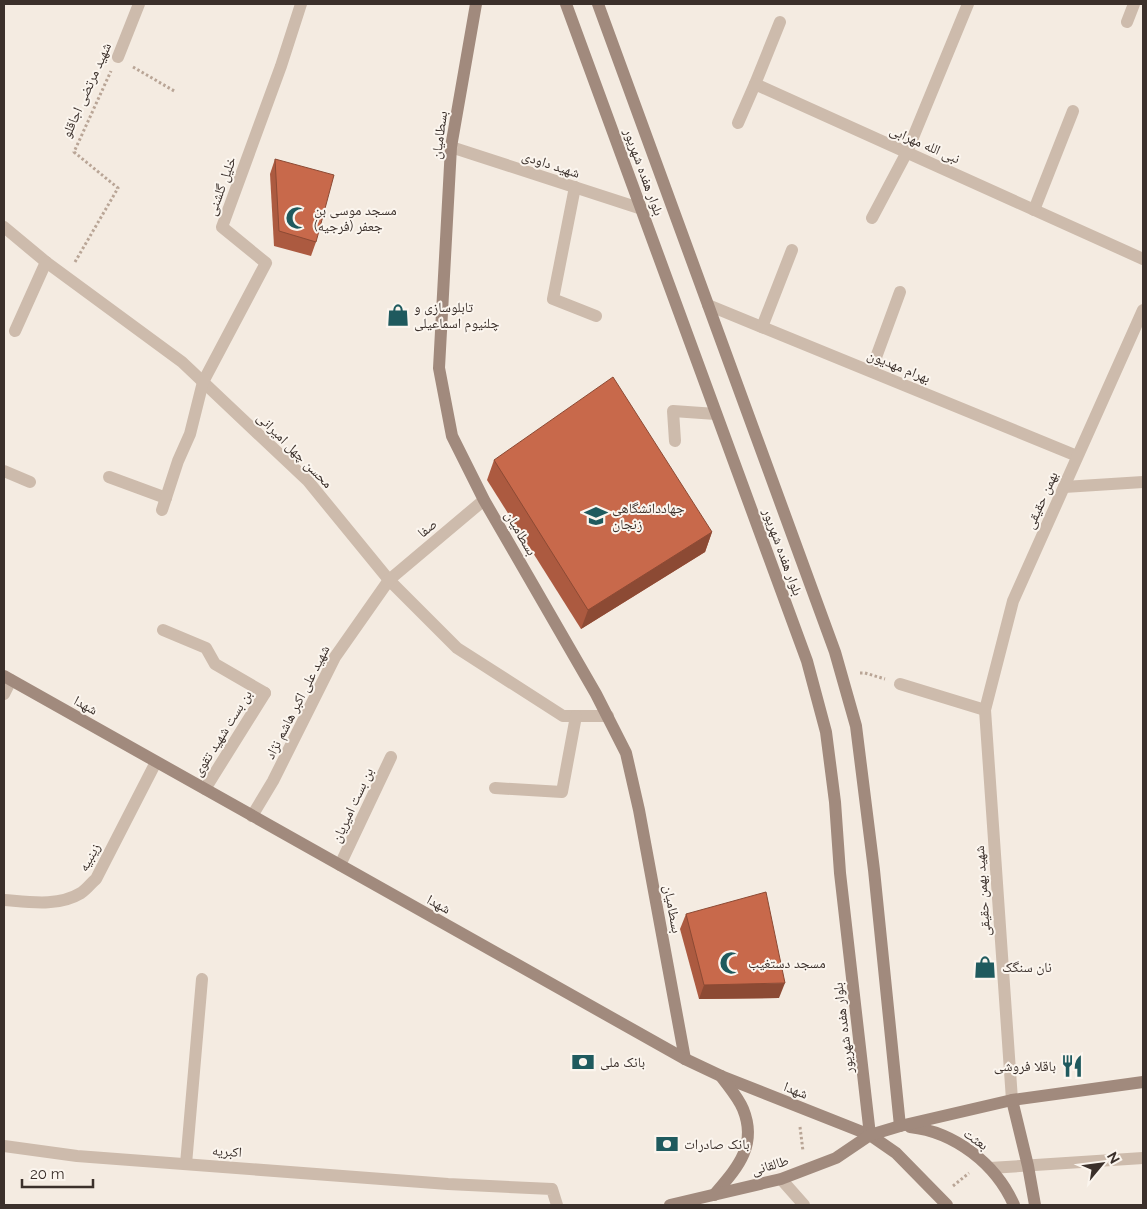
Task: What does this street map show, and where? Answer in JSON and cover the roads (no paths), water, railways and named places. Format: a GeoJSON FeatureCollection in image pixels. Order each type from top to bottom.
{"type":"FeatureCollection","features":[{"type":"Feature","properties":{"kind":"main road","name":"بسطامیان"},"geometry":{"type":"LineString","coordinates":[[476,4],[450,147],[439,368],[452,436],[484,500],[596,694],[626,753],[639,810],[685,1059]]}},
{"type":"Feature","properties":{"kind":"main road","name":"بلوار هفده شهریور"},"geometry":{"type":"LineString","coordinates":[[566,4],[806,661],[826,732],[836,802],[840,873],[870,1135]]}},
{"type":"Feature","properties":{"kind":"main road","name":"بلوار هفده شهریور"},"geometry":{"type":"LineString","coordinates":[[598,4],[835,652],[856,726],[900,1126]]}},
{"type":"Feature","properties":{"kind":"main road","name":"شهدا"},"geometry":{"type":"LineString","coordinates":[[7,678],[685,1059],[721,1076],[870,1135]]}},
{"type":"Feature","properties":{"kind":"main road"},"geometry":{"type":"LineString","coordinates":[[714,1195],[735,1171],[746,1153],[749,1131],[742,1108],[721,1076]]}},
{"type":"Feature","properties":{"kind":"main road","name":"طالقانی"},"geometry":{"type":"LineString","coordinates":[[670,1205],[781,1179],[836,1158],[870,1135],[900,1126],[1012,1100],[1143,1082]]}},
{"type":"Feature","properties":{"kind":"main road"},"geometry":{"type":"LineString","coordinates":[[1012,1100],[1028,1166],[1035,1205]]}},
{"type":"Feature","properties":{"kind":"main road","name":"بعثت"},"geometry":{"type":"LineString","coordinates":[[900,1126],[926,1129],[961,1144],[990,1168],[1014,1205]]}},
{"type":"Feature","properties":{"kind":"main road"},"geometry":{"type":"LineString","coordinates":[[870,1135],[896,1154],[947,1205]]}},
{"type":"Feature","properties":{"kind":"street","name":"شهید مرتضی اجاقلو"},"geometry":{"type":"LineString","coordinates":[[118,57],[139,4]]}},
{"type":"Feature","properties":{"kind":"street","name":"خلیل گلشنی"},"geometry":{"type":"LineString","coordinates":[[203,382],[266,263],[222,227],[281,66],[301,4]]}},
{"type":"Feature","properties":{"kind":"street"},"geometry":{"type":"LineString","coordinates":[[872,218],[908,152],[968,4]]}},
{"type":"Feature","properties":{"kind":"street"},"geometry":{"type":"LineString","coordinates":[[1126,22],[1134,4]]}},
{"type":"Feature","properties":{"kind":"street"},"geometry":{"type":"LineString","coordinates":[[738,123],[756,84],[780,22]]}},
{"type":"Feature","properties":{"kind":"street","name":"نبی الله مهرابی"},"geometry":{"type":"LineString","coordinates":[[756,84],[1143,259]]}},
{"type":"Feature","properties":{"kind":"street"},"geometry":{"type":"LineString","coordinates":[[1034,210],[1073,111]]}},
{"type":"Feature","properties":{"kind":"street","name":"شهید داودی"},"geometry":{"type":"LineString","coordinates":[[450,147],[642,209]]}},
{"type":"Feature","properties":{"kind":"street"},"geometry":{"type":"LineString","coordinates":[[575,187],[553,299],[596,316]]}},
{"type":"Feature","properties":{"kind":"street","name":"محسن چهل امیرانی"},"geometry":{"type":"LineString","coordinates":[[4,227],[46,262],[182,362],[308,481],[389,580],[457,648],[564,716],[608,716]]}},
{"type":"Feature","properties":{"kind":"street"},"geometry":{"type":"LineString","coordinates":[[762,327],[792,250]]}},
{"type":"Feature","properties":{"kind":"street"},"geometry":{"type":"LineString","coordinates":[[15,331],[46,262]]}},
{"type":"Feature","properties":{"kind":"street"},"geometry":{"type":"LineString","coordinates":[[871,371],[900,292]]}},
{"type":"Feature","properties":{"kind":"street","name":"بهرام مهدیون"},"geometry":{"type":"LineString","coordinates":[[708,304],[1077,456]]}},
{"type":"Feature","properties":{"kind":"street","name":"بهمن حقیقی"},"geometry":{"type":"LineString","coordinates":[[985,710],[1012,601],[1143,310]]}},
{"type":"Feature","properties":{"kind":"street"},"geometry":{"type":"LineString","coordinates":[[109,477],[164,504],[178,461],[190,434],[203,382]]}},
{"type":"Feature","properties":{"kind":"street"},"geometry":{"type":"LineString","coordinates":[[674,441],[673,411],[716,414]]}},
{"type":"Feature","properties":{"kind":"street"},"geometry":{"type":"LineString","coordinates":[[4,470],[30,482]]}},
{"type":"Feature","properties":{"kind":"street"},"geometry":{"type":"LineString","coordinates":[[1064,487],[1143,482]]}},
{"type":"Feature","properties":{"kind":"street","name":"صفا"},"geometry":{"type":"LineString","coordinates":[[389,580],[484,500]]}},
{"type":"Feature","properties":{"kind":"street","name":"شهید علی اکبر هاشم نژاد"},"geometry":{"type":"LineString","coordinates":[[252,816],[273,781],[335,656],[389,580]]}},
{"type":"Feature","properties":{"kind":"street","name":"بن بست شهید تقوی"},"geometry":{"type":"LineString","coordinates":[[164,630],[206,648],[215,664],[265,692],[205,789]]}},
{"type":"Feature","properties":{"kind":"street"},"geometry":{"type":"LineString","coordinates":[[4,694],[7,678]]}},
{"type":"Feature","properties":{"kind":"street"},"geometry":{"type":"LineString","coordinates":[[900,684],[985,710]]}},
{"type":"Feature","properties":{"kind":"street","name":"شهید بهمن حقیقی"},"geometry":{"type":"LineString","coordinates":[[985,710],[1012,1100]]}},
{"type":"Feature","properties":{"kind":"street"},"geometry":{"type":"LineString","coordinates":[[495,788],[562,792],[576,716]]}},
{"type":"Feature","properties":{"kind":"street","name":"بن بست امیریان"},"geometry":{"type":"LineString","coordinates":[[340,865],[391,757]]}},
{"type":"Feature","properties":{"kind":"street","name":"زینبیه"},"geometry":{"type":"LineString","coordinates":[[4,900],[43,903],[64,900],[82,893],[96,879],[156,762]]}},
{"type":"Feature","properties":{"kind":"street"},"geometry":{"type":"LineString","coordinates":[[186,1164],[202,979]]}},
{"type":"Feature","properties":{"kind":"street","name":"اکبریه"},"geometry":{"type":"LineString","coordinates":[[4,1146],[77,1156],[448,1184],[552,1189],[557,1205]]}},
{"type":"Feature","properties":{"kind":"street"},"geometry":{"type":"LineString","coordinates":[[990,1168],[1143,1158]]}},
{"type":"Feature","properties":{"kind":"street"},"geometry":{"type":"LineString","coordinates":[[781,1179],[804,1205]]}},
{"type":"Feature","properties":{"kind":"place","name":"مسجد موسی بن جعفر (فرجیه)"},"geometry":{"type":"Point","coordinates":[297,218]}},
{"type":"Feature","properties":{"kind":"place","name":"تابلوسازی و چلنیوم اسماعیلی"},"geometry":{"type":"Point","coordinates":[398,315]}},
{"type":"Feature","properties":{"kind":"place","name":"جهاددانشگاهی زنجان"},"geometry":{"type":"Point","coordinates":[596,516]}},
{"type":"Feature","properties":{"kind":"place","name":"مسجد دستغیب"},"geometry":{"type":"Point","coordinates":[731,963]}},
{"type":"Feature","properties":{"kind":"place","name":"نان سنگک"},"geometry":{"type":"Point","coordinates":[985,967]}},
{"type":"Feature","properties":{"kind":"place","name":"بانک ملی"},"geometry":{"type":"Point","coordinates":[583,1062]}},
{"type":"Feature","properties":{"kind":"place","name":"باقلا فروشی"},"geometry":{"type":"Point","coordinates":[1072,1066]}},
{"type":"Feature","properties":{"kind":"place","name":"بانک صادرات"},"geometry":{"type":"Point","coordinates":[667,1144]}}]}
